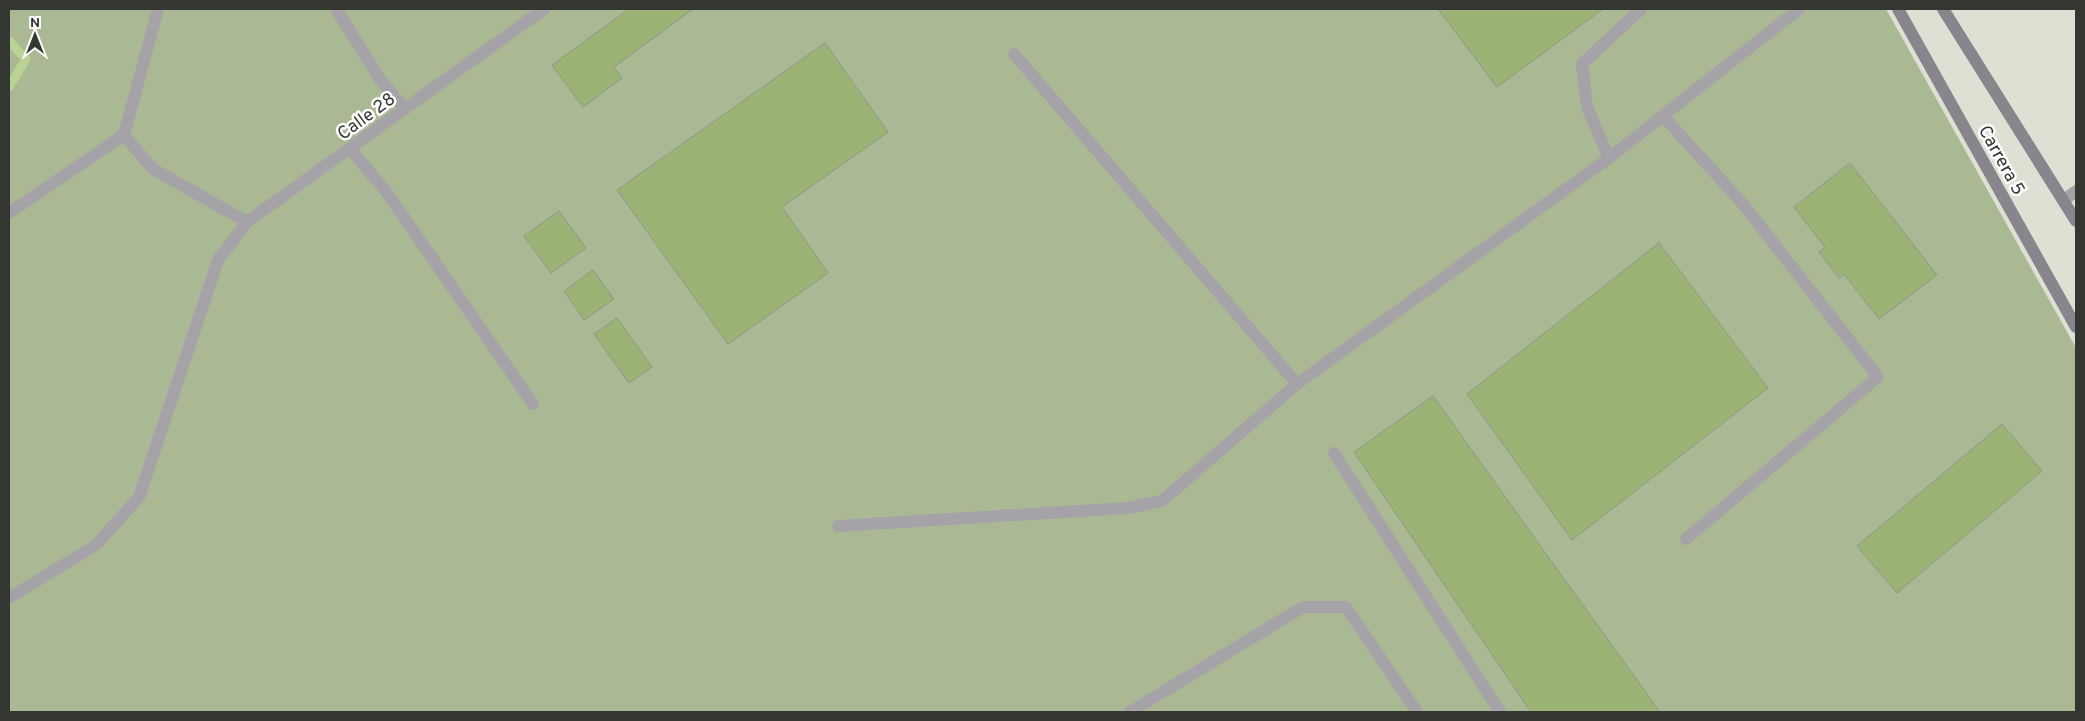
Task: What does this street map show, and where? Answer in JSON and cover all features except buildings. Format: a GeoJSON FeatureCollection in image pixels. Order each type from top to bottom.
{"type":"FeatureCollection","features":[{"type":"Feature","properties":{"kind":"main road","name":"Carrera 5"},"geometry":{"type":"LineString","coordinates":[[1898,9],[2076,328]]}},
{"type":"Feature","properties":{"kind":"main road","name":"Carrera 5"},"geometry":{"type":"LineString","coordinates":[[1943,9],[2076,221]]}},
{"type":"Feature","properties":{"kind":"street"},"geometry":{"type":"LineString","coordinates":[[9,212],[124,135],[158,9]]}},
{"type":"Feature","properties":{"kind":"street"},"geometry":{"type":"LineString","coordinates":[[336,9],[380,79],[405,109]]}},
{"type":"Feature","properties":{"kind":"street","name":"Calle 28"},"geometry":{"type":"LineString","coordinates":[[9,598],[96,546],[139,497],[218,260],[248,222],[544,9]]}},
{"type":"Feature","properties":{"kind":"street"},"geometry":{"type":"LineString","coordinates":[[1609,158],[1587,107],[1582,64],[1641,9]]}},
{"type":"Feature","properties":{"kind":"street"},"geometry":{"type":"LineString","coordinates":[[838,526],[1128,508],[1162,501],[1298,384],[1609,158],[1799,9]]}},
{"type":"Feature","properties":{"kind":"street"},"geometry":{"type":"LineString","coordinates":[[1014,54],[1298,384]]}},
{"type":"Feature","properties":{"kind":"street"},"geometry":{"type":"LineString","coordinates":[[1663,116],[1743,204],[1878,377],[1686,540]]}},
{"type":"Feature","properties":{"kind":"street"},"geometry":{"type":"LineString","coordinates":[[124,135],[153,169],[248,222]]}},
{"type":"Feature","properties":{"kind":"street"},"geometry":{"type":"LineString","coordinates":[[350,149],[385,190],[533,404]]}},
{"type":"Feature","properties":{"kind":"street"},"geometry":{"type":"LineString","coordinates":[[2064,200],[2076,191]]}},
{"type":"Feature","properties":{"kind":"street"},"geometry":{"type":"LineString","coordinates":[[1334,453],[1500,712]]}},
{"type":"Feature","properties":{"kind":"street"},"geometry":{"type":"LineString","coordinates":[[1130,712],[1303,607],[1346,607],[1417,712]]}},
{"type":"Feature","properties":{"kind":"green space"},"geometry":{"type":"Polygon","coordinates":[[[9,9],[1886,9],[2076,348],[2076,712],[9,712],[9,9]]]}},
{"type":"Feature","properties":{"kind":"waterway"},"geometry":{"type":"LineString","coordinates":[[9,41],[26,59],[9,87]]}}]}
